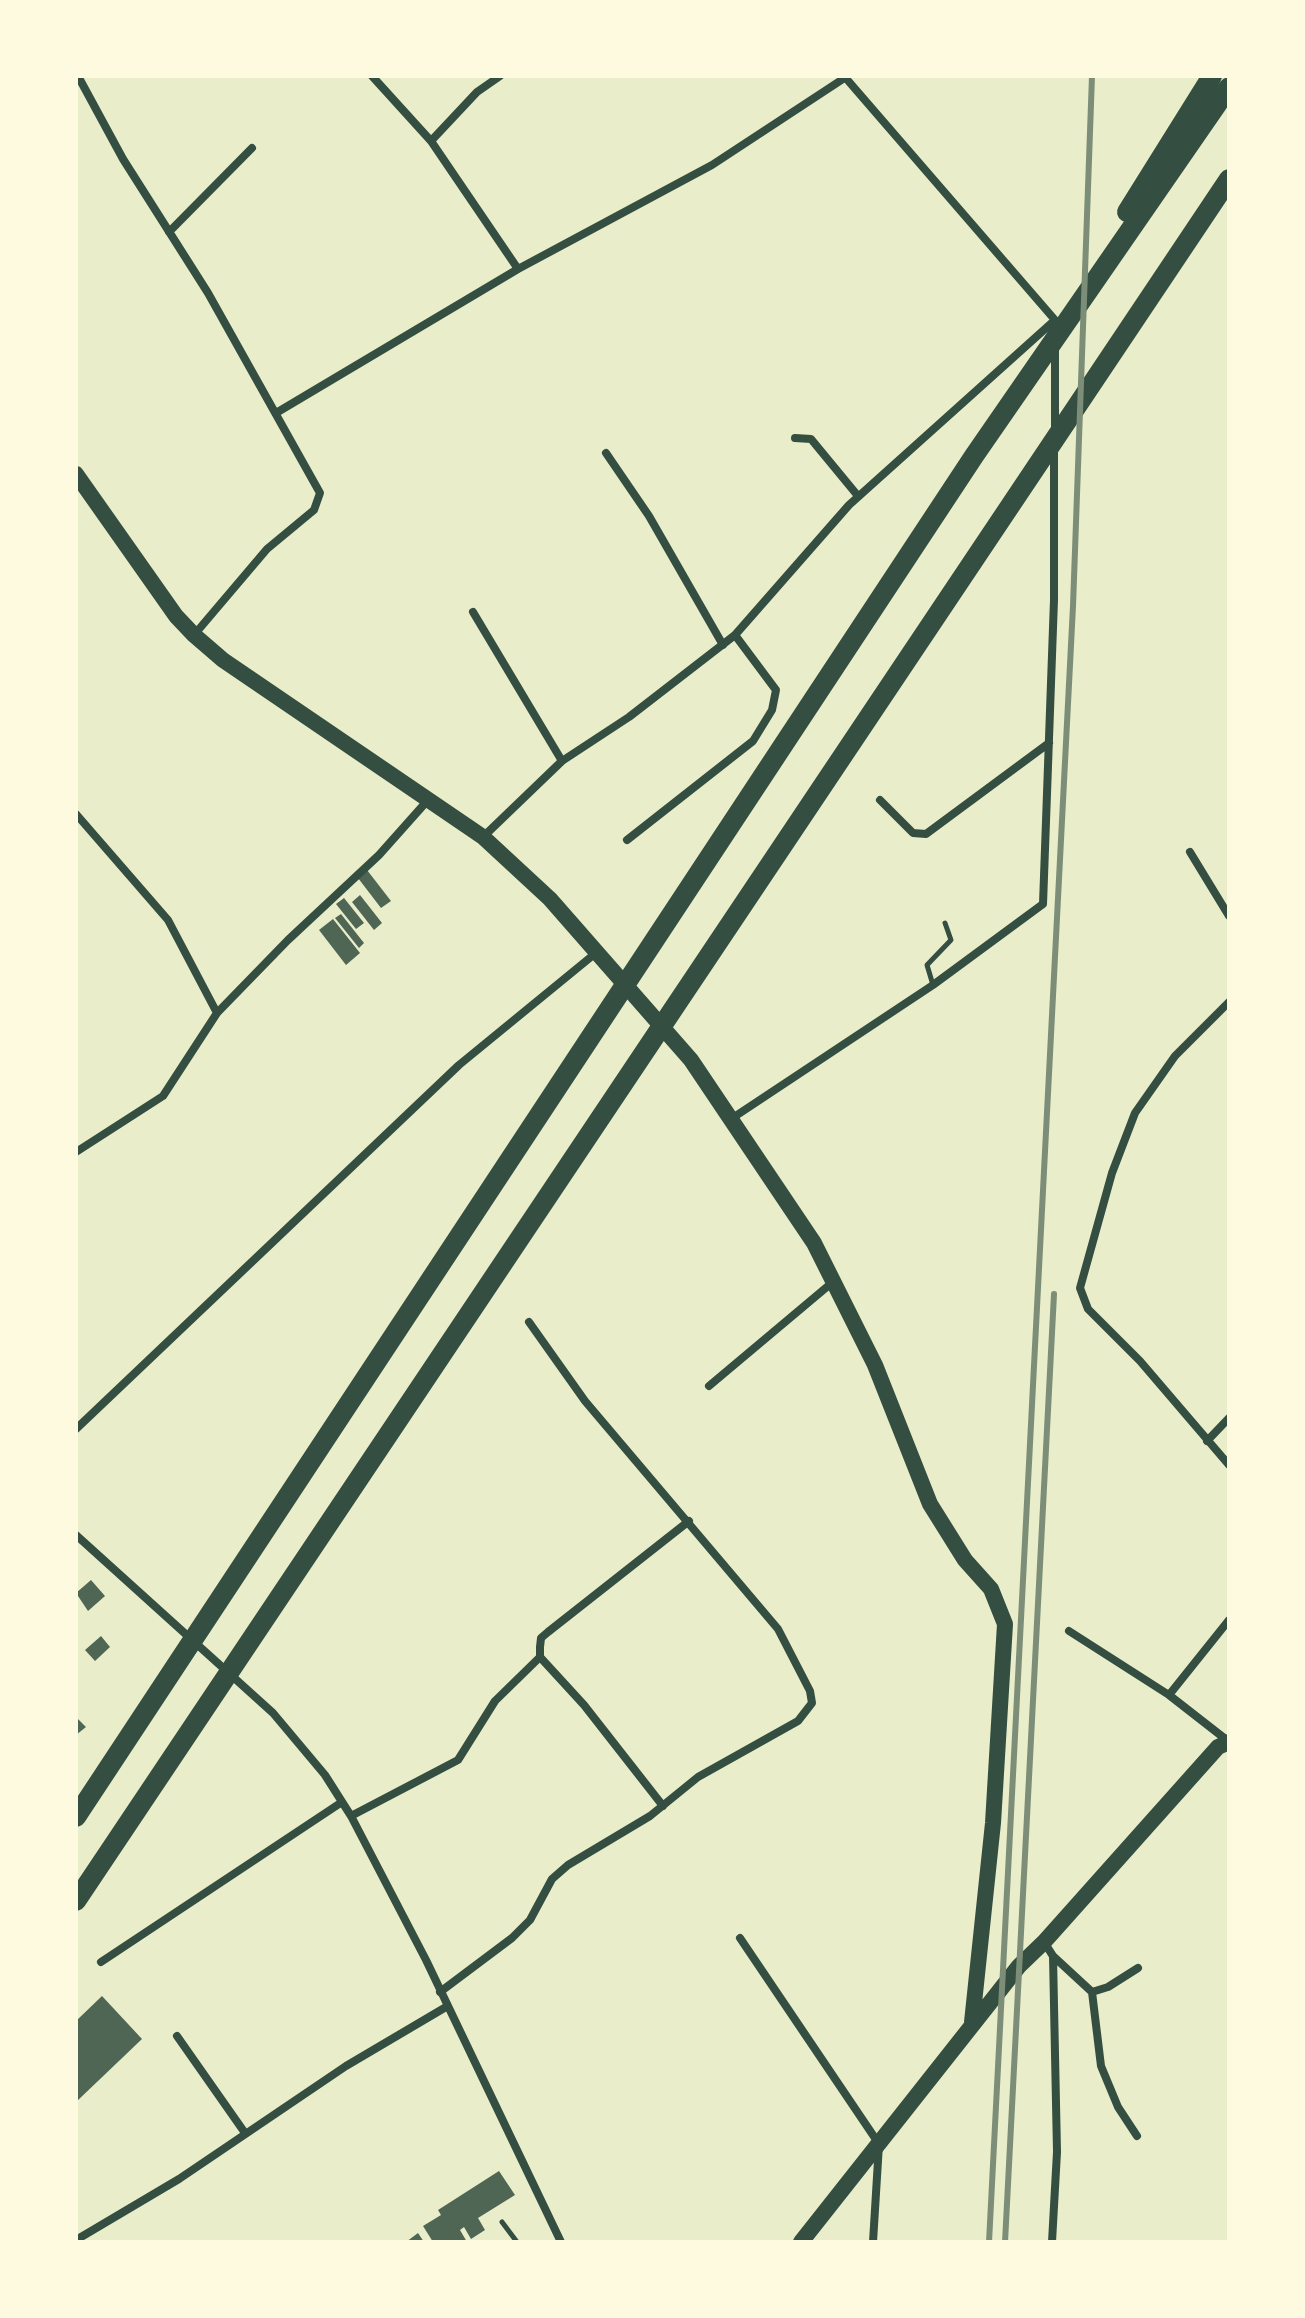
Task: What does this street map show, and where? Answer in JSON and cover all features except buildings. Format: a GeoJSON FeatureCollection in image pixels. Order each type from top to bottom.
{"type":"FeatureCollection","features":[{"type":"Feature","properties":{"kind":"highway"},"geometry":{"type":"LineString","coordinates":[[974,456],[1212,76]]}},
{"type":"Feature","properties":{"kind":"highway"},"geometry":{"type":"LineString","coordinates":[[76,1817],[974,456],[1229,87]]}},
{"type":"Feature","properties":{"kind":"highway"},"geometry":{"type":"LineString","coordinates":[[76,1901],[1229,179]]}},
{"type":"Feature","properties":{"kind":"main road"},"geometry":{"type":"LineString","coordinates":[[76,474],[176,616],[194,635],[223,660],[483,837],[550,899],[691,1060],[835,1280],[875,1365],[930,1504],[965,1560],[991,1589],[1005,1624],[993,1823],[969,2027]]}},
{"type":"Feature","properties":{"kind":"main road"},"geometry":{"type":"LineString","coordinates":[[801,2242],[1019,1966],[1049,1949],[1218,1747],[1229,1741]]}},
{"type":"Feature","properties":{"kind":"street"},"geometry":{"type":"LineString","coordinates":[[78,76],[123,159],[276,413],[320,493],[314,510],[251,566],[194,635]]}},
{"type":"Feature","properties":{"kind":"street"},"geometry":{"type":"LineString","coordinates":[[372,76],[431,141],[518,269]]}},
{"type":"Feature","properties":{"kind":"street"},"geometry":{"type":"LineString","coordinates":[[431,141],[477,92],[500,76]]}},
{"type":"Feature","properties":{"kind":"street"},"geometry":{"type":"LineString","coordinates":[[276,413],[518,269],[712,165],[845,77],[1055,320],[1054,600],[1043,904],[933,985],[731,1119]]}},
{"type":"Feature","properties":{"kind":"street"},"geometry":{"type":"LineString","coordinates":[[169,232],[252,148]]}},
{"type":"Feature","properties":{"kind":"street"},"geometry":{"type":"LineString","coordinates":[[483,837],[562,761],[629,717],[735,635],[808,548],[858,496],[1055,320]]}},
{"type":"Feature","properties":{"kind":"street"},"geometry":{"type":"LineString","coordinates":[[795,438],[811,439],[858,496]]}},
{"type":"Feature","properties":{"kind":"street"},"geometry":{"type":"LineString","coordinates":[[606,453],[649,516],[723,645]]}},
{"type":"Feature","properties":{"kind":"street"},"geometry":{"type":"LineString","coordinates":[[473,612],[562,761]]}},
{"type":"Feature","properties":{"kind":"street"},"geometry":{"type":"LineString","coordinates":[[627,840],[664,807],[743,750],[753,741],[772,710],[776,690],[735,635]]}},
{"type":"Feature","properties":{"kind":"street"},"geometry":{"type":"LineString","coordinates":[[880,800],[913,833],[926,834],[1049,743]]}},
{"type":"Feature","properties":{"kind":"street"},"geometry":{"type":"LineString","coordinates":[[76,1152],[163,1096],[217,1013],[288,940],[379,855],[428,799]]}},
{"type":"Feature","properties":{"kind":"street"},"geometry":{"type":"LineString","coordinates":[[76,814],[168,920],[217,1013]]}},
{"type":"Feature","properties":{"kind":"street"},"geometry":{"type":"LineString","coordinates":[[1190,852],[1229,916]]}},
{"type":"Feature","properties":{"kind":"street"},"geometry":{"type":"LineString","coordinates":[[76,1429],[459,1065],[598,952]]}},
{"type":"Feature","properties":{"kind":"street"},"geometry":{"type":"LineString","coordinates":[[1229,1002],[1175,1056],[1135,1113],[1112,1173],[1080,1288],[1088,1309],[1140,1361],[1229,1465]]}},
{"type":"Feature","properties":{"kind":"street"},"geometry":{"type":"LineString","coordinates":[[709,1386],[835,1280]]}},
{"type":"Feature","properties":{"kind":"street"},"geometry":{"type":"LineString","coordinates":[[440,1992],[512,1938],[530,1920],[552,1879],[568,1865],[589,1856],[663,1806],[698,1777],[798,1721],[812,1703],[810,1691],[778,1629],[585,1401],[529,1322]]}},
{"type":"Feature","properties":{"kind":"street"},"geometry":{"type":"LineString","coordinates":[[1207,1441],[1229,1418]]}},
{"type":"Feature","properties":{"kind":"street"},"geometry":{"type":"LineString","coordinates":[[351,1816],[458,1760],[495,1701],[540,1657],[541,1638],[689,1521]]}},
{"type":"Feature","properties":{"kind":"street"},"geometry":{"type":"LineString","coordinates":[[76,1535],[273,1713],[342,1802],[440,1992],[561,2242]]}},
{"type":"Feature","properties":{"kind":"street"},"geometry":{"type":"LineString","coordinates":[[1169,1695],[1229,1620]]}},
{"type":"Feature","properties":{"kind":"street"},"geometry":{"type":"LineString","coordinates":[[1069,1631],[1169,1695],[1229,1741]]}},
{"type":"Feature","properties":{"kind":"street"},"geometry":{"type":"LineString","coordinates":[[540,1657],[584,1705],[663,1806]]}},
{"type":"Feature","properties":{"kind":"street"},"geometry":{"type":"LineString","coordinates":[[101,1962],[342,1802]]}},
{"type":"Feature","properties":{"kind":"street"},"geometry":{"type":"LineString","coordinates":[[740,1938],[879,2144],[873,2242]]}},
{"type":"Feature","properties":{"kind":"street"},"geometry":{"type":"LineString","coordinates":[[1049,1949],[1092,1992],[1101,2066],[1118,2107],[1137,2136]]}},
{"type":"Feature","properties":{"kind":"street"},"geometry":{"type":"LineString","coordinates":[[1049,1949],[1057,2152],[1052,2242]]}},
{"type":"Feature","properties":{"kind":"street"},"geometry":{"type":"LineString","coordinates":[[1092,1992],[1108,1987],[1138,1968]]}},
{"type":"Feature","properties":{"kind":"street"},"geometry":{"type":"LineString","coordinates":[[76,2240],[90,2238],[346,2066],[446,2007]]}},
{"type":"Feature","properties":{"kind":"street"},"geometry":{"type":"LineString","coordinates":[[177,2036],[245,2133]]}},
{"type":"Feature","properties":{"kind":"lane"},"geometry":{"type":"LineString","coordinates":[[933,985],[927,965],[951,940],[945,923]]}},
{"type":"Feature","properties":{"kind":"lane"},"geometry":{"type":"LineString","coordinates":[[502,2222],[517,2242]]}},
{"type":"Feature","properties":{"kind":"railway"},"geometry":{"type":"LineString","coordinates":[[989,2242],[1073,606],[1092,76]]}},
{"type":"Feature","properties":{"kind":"railway"},"geometry":{"type":"LineString","coordinates":[[1005,2242],[1054,1294]]}}]}
